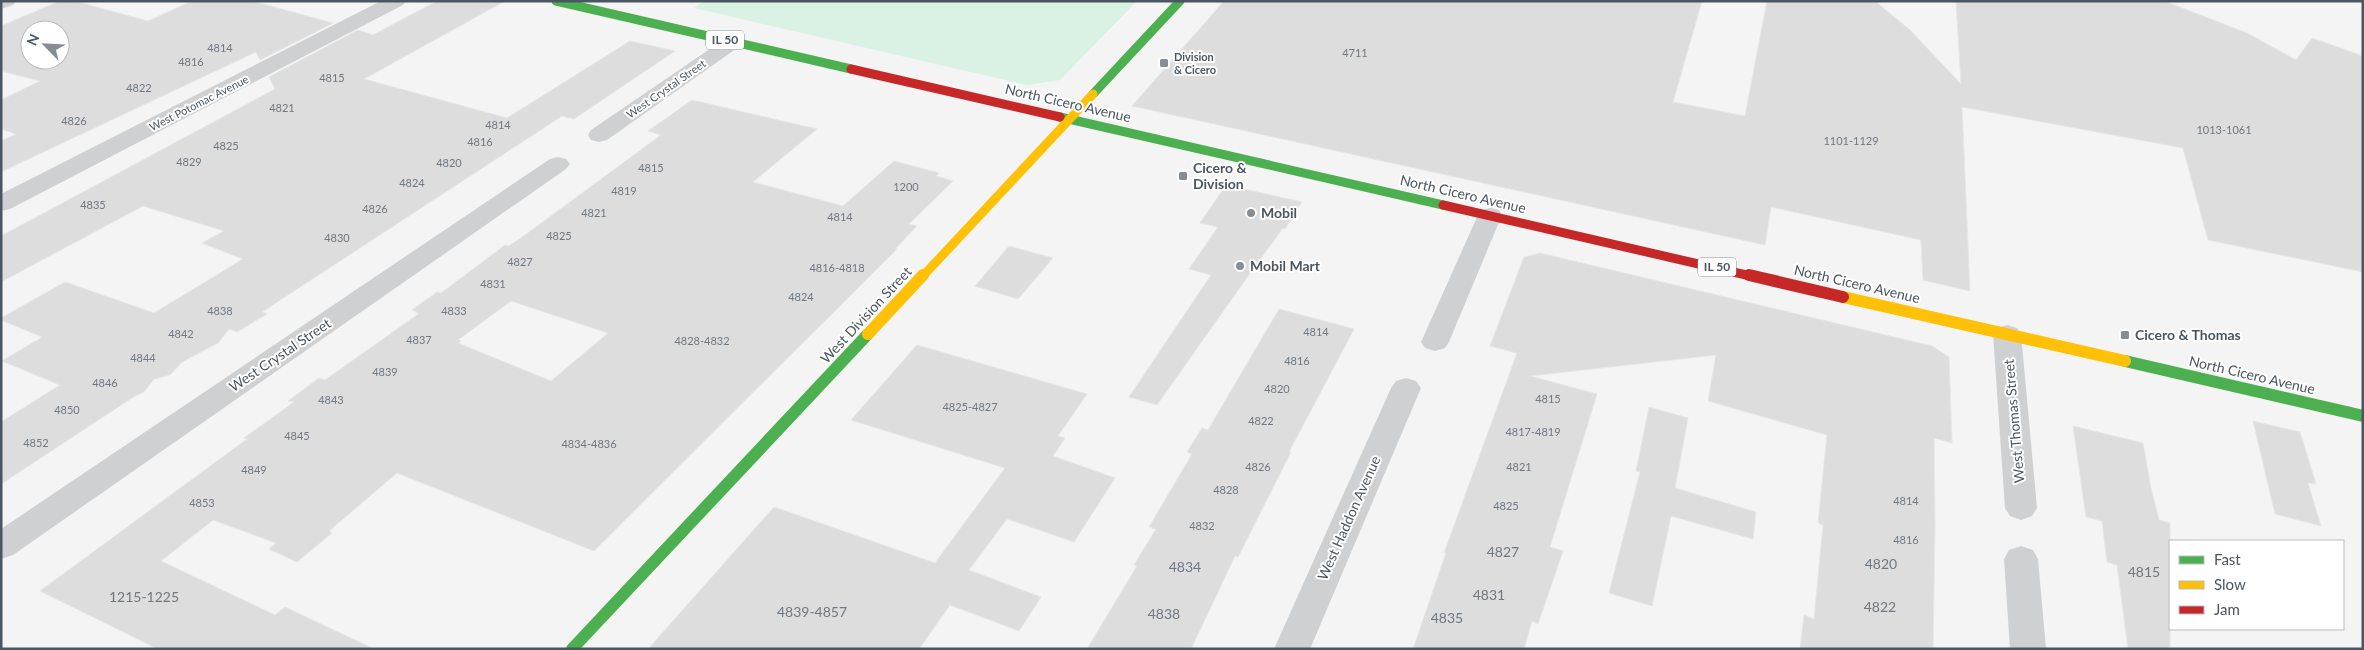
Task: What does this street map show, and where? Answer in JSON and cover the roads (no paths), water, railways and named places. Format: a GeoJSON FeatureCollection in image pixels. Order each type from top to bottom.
{"type":"FeatureCollection","features":[{"type":"Feature","properties":{"kind":"main road","name":"North Cicero Avenue"},"geometry":{"type":"LineString","coordinates":[[556,1],[2363,416]]}},
{"type":"Feature","properties":{"kind":"main road","name":"West Division Street"},"geometry":{"type":"LineString","coordinates":[[572,649],[1180,1]]}},
{"type":"Feature","properties":{"kind":"street"},"geometry":{"type":"LineString","coordinates":[[1,3],[6,1]]}},
{"type":"Feature","properties":{"kind":"street","name":"West Potomac Avenue"},"geometry":{"type":"LineString","coordinates":[[1,204],[396,1]]}},
{"type":"Feature","properties":{"kind":"street","name":"West Crystal Street"},"geometry":{"type":"LineString","coordinates":[[599,135],[734,42]]}},
{"type":"Feature","properties":{"kind":"street","name":"West Crystal Street"},"geometry":{"type":"LineString","coordinates":[[1,546],[558,164]]}},
{"type":"Feature","properties":{"kind":"street"},"geometry":{"type":"LineString","coordinates":[[1435,342],[1490,215]]}},
{"type":"Feature","properties":{"kind":"street","name":"West Thomas Street"},"geometry":{"type":"LineString","coordinates":[[2006,334],[2021,508]]}},
{"type":"Feature","properties":{"kind":"street","name":"West Haddon Avenue"},"geometry":{"type":"LineString","coordinates":[[1292,649],[1406,388]]}},
{"type":"Feature","properties":{"kind":"street"},"geometry":{"type":"LineString","coordinates":[[2021,559],[2028,649]]}},
{"type":"Feature","properties":{"kind":"place","name":"Division & Cicero"},"geometry":{"type":"Point","coordinates":[1164,63]}},
{"type":"Feature","properties":{"kind":"place","name":"Cicero & Division"},"geometry":{"type":"Point","coordinates":[1183,176]}},
{"type":"Feature","properties":{"kind":"place","name":"Mobil"},"geometry":{"type":"Point","coordinates":[1251,213]}},
{"type":"Feature","properties":{"kind":"place","name":"Mobil Mart"},"geometry":{"type":"Point","coordinates":[1240,266]}},
{"type":"Feature","properties":{"kind":"place","name":"Cicero & Thomas"},"geometry":{"type":"Point","coordinates":[2125,335]}}]}
